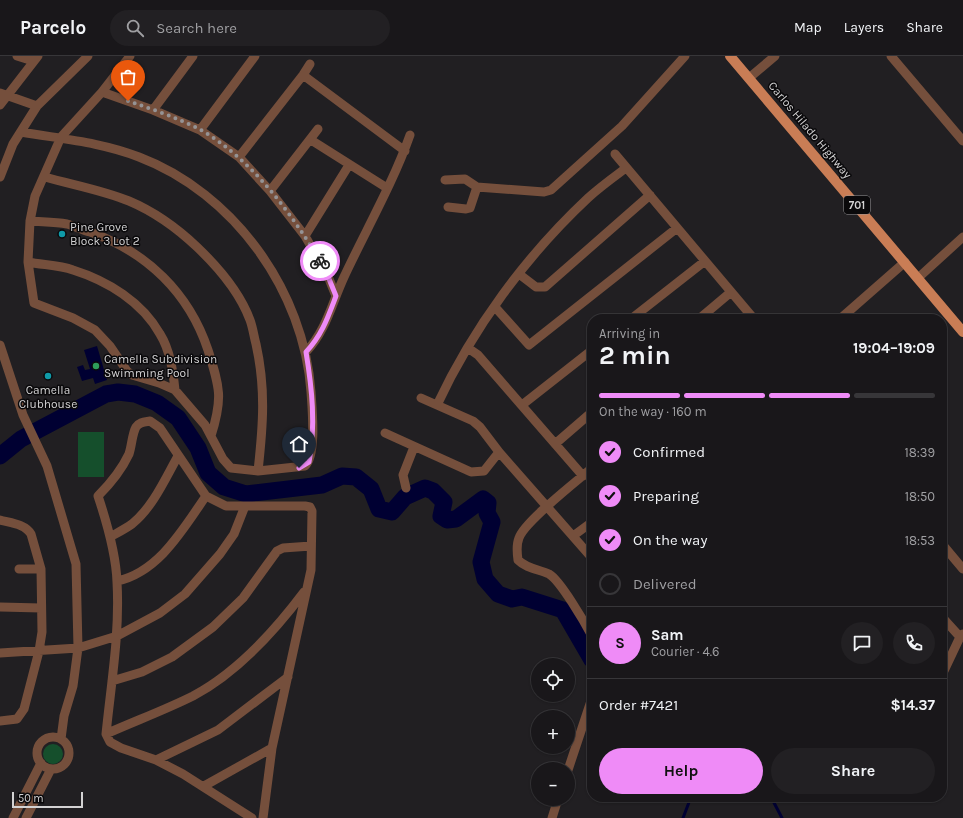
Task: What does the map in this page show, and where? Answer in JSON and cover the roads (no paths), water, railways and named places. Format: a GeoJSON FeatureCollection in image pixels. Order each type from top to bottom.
{"type":"FeatureCollection","features":[{"type":"Feature","properties":{"kind":"main road","name":"Carlos Hilado Highway"},"geometry":{"type":"LineString","coordinates":[[730,56],[963,332]]}},
{"type":"Feature","properties":{"kind":"street"},"geometry":{"type":"LineString","coordinates":[[17,56],[35,59]]}},
{"type":"Feature","properties":{"kind":"street"},"geometry":{"type":"LineString","coordinates":[[0,177],[13,144],[37,106],[88,56]]}},
{"type":"Feature","properties":{"kind":"street"},"geometry":{"type":"LineString","coordinates":[[21,132],[61,137],[119,150],[161,167],[200,191],[223,210],[240,228],[269,267],[280,285],[302,336],[310,378],[312,446],[309,462],[299,468],[258,471],[231,468],[223,459],[205,425],[175,390],[159,383],[132,375],[127,371],[110,346],[95,330],[73,318],[36,305],[32,298],[28,262],[30,221],[35,196],[45,177],[61,137],[102,92],[130,56]]}},
{"type":"Feature","properties":{"kind":"street"},"geometry":{"type":"LineString","coordinates":[[153,110],[193,56]]}},
{"type":"Feature","properties":{"kind":"street"},"geometry":{"type":"LineString","coordinates":[[200,130],[255,56]]}},
{"type":"Feature","properties":{"kind":"street"},"geometry":{"type":"LineString","coordinates":[[445,180],[465,180],[477,186],[544,192],[552,190],[622,126],[685,56]]}},
{"type":"Feature","properties":{"kind":"street"},"geometry":{"type":"LineString","coordinates":[[750,78],[775,56]]}},
{"type":"Feature","properties":{"kind":"street"},"geometry":{"type":"LineString","coordinates":[[891,56],[963,141]]}},
{"type":"Feature","properties":{"kind":"street"},"geometry":{"type":"LineString","coordinates":[[0,105],[4,94],[35,59]]}},
{"type":"Feature","properties":{"kind":"street"},"geometry":{"type":"LineString","coordinates":[[239,157],[303,76],[310,64]]}},
{"type":"Feature","properties":{"kind":"street"},"geometry":{"type":"LineString","coordinates":[[303,76],[405,151]]}},
{"type":"Feature","properties":{"kind":"street"},"geometry":{"type":"LineString","coordinates":[[102,92],[153,110],[200,130],[239,157],[270,191],[305,236],[327,274],[336,296]]}},
{"type":"Feature","properties":{"kind":"street"},"geometry":{"type":"LineString","coordinates":[[4,94],[37,106]]}},
{"type":"Feature","properties":{"kind":"street"},"geometry":{"type":"LineString","coordinates":[[270,191],[318,129]]}},
{"type":"Feature","properties":{"kind":"street"},"geometry":{"type":"LineString","coordinates":[[306,352],[315,343],[325,326],[336,296],[386,188],[405,151],[410,135]]}},
{"type":"Feature","properties":{"kind":"street"},"geometry":{"type":"LineString","coordinates":[[311,140],[386,188]]}},
{"type":"Feature","properties":{"kind":"street"},"geometry":{"type":"LineString","coordinates":[[616,154],[626,168],[750,314]]}},
{"type":"Feature","properties":{"kind":"street"},"geometry":{"type":"LineString","coordinates":[[305,236],[350,165]]}},
{"type":"Feature","properties":{"kind":"street"},"geometry":{"type":"LineString","coordinates":[[436,405],[452,372],[495,307],[528,262],[588,197],[626,168]]}},
{"type":"Feature","properties":{"kind":"street"},"geometry":{"type":"LineString","coordinates":[[45,177],[103,191],[131,202],[163,219],[187,238],[217,266],[250,320],[258,354],[264,398],[264,424],[258,471]]}},
{"type":"Feature","properties":{"kind":"street"},"geometry":{"type":"LineString","coordinates":[[448,207],[470,208],[477,186]]}},
{"type":"Feature","properties":{"kind":"street"},"geometry":{"type":"LineString","coordinates":[[519,274],[536,287],[545,287],[650,195]]}},
{"type":"Feature","properties":{"kind":"street"},"geometry":{"type":"LineString","coordinates":[[30,221],[67,224],[106,238],[141,257],[170,282],[188,306],[201,329],[216,373],[220,396],[219,412],[211,436]]}},
{"type":"Feature","properties":{"kind":"street"},"geometry":{"type":"LineString","coordinates":[[495,307],[529,345],[677,228]]}},
{"type":"Feature","properties":{"kind":"street"},"geometry":{"type":"LineString","coordinates":[[918,278],[963,237]]}},
{"type":"Feature","properties":{"kind":"street"},"geometry":{"type":"LineString","coordinates":[[637,314],[705,261]]}},
{"type":"Feature","properties":{"kind":"street"},"geometry":{"type":"LineString","coordinates":[[28,262],[72,269],[102,282],[128,298],[145,313],[161,334],[169,356],[175,390]]}},
{"type":"Feature","properties":{"kind":"street"},"geometry":{"type":"LineString","coordinates":[[846,314],[905,262]]}},
{"type":"Feature","properties":{"kind":"street"},"geometry":{"type":"LineString","coordinates":[[705,314],[731,292]]}},
{"type":"Feature","properties":{"kind":"street"},"geometry":{"type":"LineString","coordinates":[[0,345],[27,426],[47,466],[76,564],[78,648],[73,686],[64,716],[61,739]]}},
{"type":"Feature","properties":{"kind":"street"},"geometry":{"type":"LineString","coordinates":[[468,348],[478,355],[583,476]]}},
{"type":"Feature","properties":{"kind":"street"},"geometry":{"type":"LineString","coordinates":[[522,405],[587,354]]}},
{"type":"Feature","properties":{"kind":"street"},"geometry":{"type":"LineString","coordinates":[[421,398],[473,422],[480,427],[499,452],[587,552]]}},
{"type":"Feature","properties":{"kind":"street"},"geometry":{"type":"LineString","coordinates":[[555,444],[587,416]]}},
{"type":"Feature","properties":{"kind":"street"},"geometry":{"type":"LineString","coordinates":[[252,818],[204,786],[156,760],[121,748],[110,742],[106,734],[117,636],[117,581],[110,537],[98,496],[112,482],[129,453],[136,427],[139,423],[150,421],[160,428],[206,496],[226,506],[310,507],[312,511],[311,570],[305,590],[272,748],[262,818]]}},
{"type":"Feature","properties":{"kind":"street"},"geometry":{"type":"LineString","coordinates":[[385,433],[471,472],[478,473],[484,471],[499,452]]}},
{"type":"Feature","properties":{"kind":"street"},"geometry":{"type":"LineString","coordinates":[[406,488],[403,475],[414,447]]}},
{"type":"Feature","properties":{"kind":"street"},"geometry":{"type":"LineString","coordinates":[[110,537],[132,524],[142,513],[159,491],[178,456]]}},
{"type":"Feature","properties":{"kind":"street"},"geometry":{"type":"LineString","coordinates":[[587,472],[527,525],[519,538],[517,551],[518,560],[523,565],[550,574],[571,601],[587,628]]}},
{"type":"Feature","properties":{"kind":"street"},"geometry":{"type":"LineString","coordinates":[[117,581],[132,578],[163,553],[206,496]]}},
{"type":"Feature","properties":{"kind":"street"},"geometry":{"type":"LineString","coordinates":[[0,653],[78,648],[117,636],[160,613],[185,594],[220,554],[234,534],[245,506]]}},
{"type":"Feature","properties":{"kind":"street"},"geometry":{"type":"LineString","coordinates":[[0,520],[28,529],[41,570],[42,632],[40,651],[20,715],[17,719],[0,721]]}},
{"type":"Feature","properties":{"kind":"street"},"geometry":{"type":"LineString","coordinates":[[573,536],[587,526]]}},
{"type":"Feature","properties":{"kind":"street"},"geometry":{"type":"LineString","coordinates":[[112,682],[142,672],[172,657],[213,627],[243,598],[277,551],[283,548],[311,546]]}},
{"type":"Feature","properties":{"kind":"street"},"geometry":{"type":"LineString","coordinates":[[947,550],[963,569]]}},
{"type":"Feature","properties":{"kind":"street"},"geometry":{"type":"LineString","coordinates":[[19,569],[41,570]]}},
{"type":"Feature","properties":{"kind":"street"},"geometry":{"type":"LineString","coordinates":[[106,734],[167,708],[220,679],[247,656],[278,625],[305,590]]}},
{"type":"Feature","properties":{"kind":"street"},"geometry":{"type":"LineString","coordinates":[[0,607],[41,608]]}},
{"type":"Feature","properties":{"kind":"street"},"geometry":{"type":"LineString","coordinates":[[947,622],[961,636],[947,665]]}},
{"type":"Feature","properties":{"kind":"street"},"geometry":{"type":"LineString","coordinates":[[156,760],[218,730],[288,677]]}},
{"type":"Feature","properties":{"kind":"street"},"geometry":{"type":"LineString","coordinates":[[571,762],[587,713]]}},
{"type":"Feature","properties":{"kind":"street"},"geometry":{"type":"LineString","coordinates":[[51,737],[61,739],[68,747],[69,758],[62,767],[51,769],[41,763],[37,754],[39,745],[42,741],[51,737]]}},
{"type":"Feature","properties":{"kind":"street"},"geometry":{"type":"LineString","coordinates":[[204,786],[272,748]]}},
{"type":"Feature","properties":{"kind":"street"},"geometry":{"type":"LineString","coordinates":[[12,818],[41,763]]}},
{"type":"Feature","properties":{"kind":"street"},"geometry":{"type":"LineString","coordinates":[[26,818],[51,769]]}},
{"type":"Feature","properties":{"kind":"street"},"geometry":{"type":"LineString","coordinates":[[552,818],[556,806]]}},
{"type":"Feature","properties":{"kind":"waterway"},"geometry":{"type":"LineString","coordinates":[[0,456],[21,439],[106,394],[118,392],[135,394],[157,403],[178,418],[198,448],[208,473],[224,487],[246,494],[322,485],[342,476],[356,477],[371,489],[379,509],[392,512],[405,497],[425,488],[433,491],[444,502],[441,516],[447,520],[456,519],[483,499],[488,503],[487,513],[492,522],[481,562],[485,579],[498,594],[512,599],[522,597],[563,610],[587,651]]}},
{"type":"Feature","properties":{"kind":"waterway"},"geometry":{"type":"LineString","coordinates":[[683,818],[689,802]]}},
{"type":"Feature","properties":{"kind":"waterway"},"geometry":{"type":"LineString","coordinates":[[774,802],[782,818]]}},
{"type":"Feature","properties":{"kind":"place","name":"Pine Grove Block 3 Lot 2"},"geometry":{"type":"Point","coordinates":[62,234]}},
{"type":"Feature","properties":{"kind":"place","name":"Camella Subdivision Swimming Pool"},"geometry":{"type":"Point","coordinates":[96,366]}},
{"type":"Feature","properties":{"kind":"place","name":"Camella Clubhouse"},"geometry":{"type":"Point","coordinates":[48,376]}}]}
